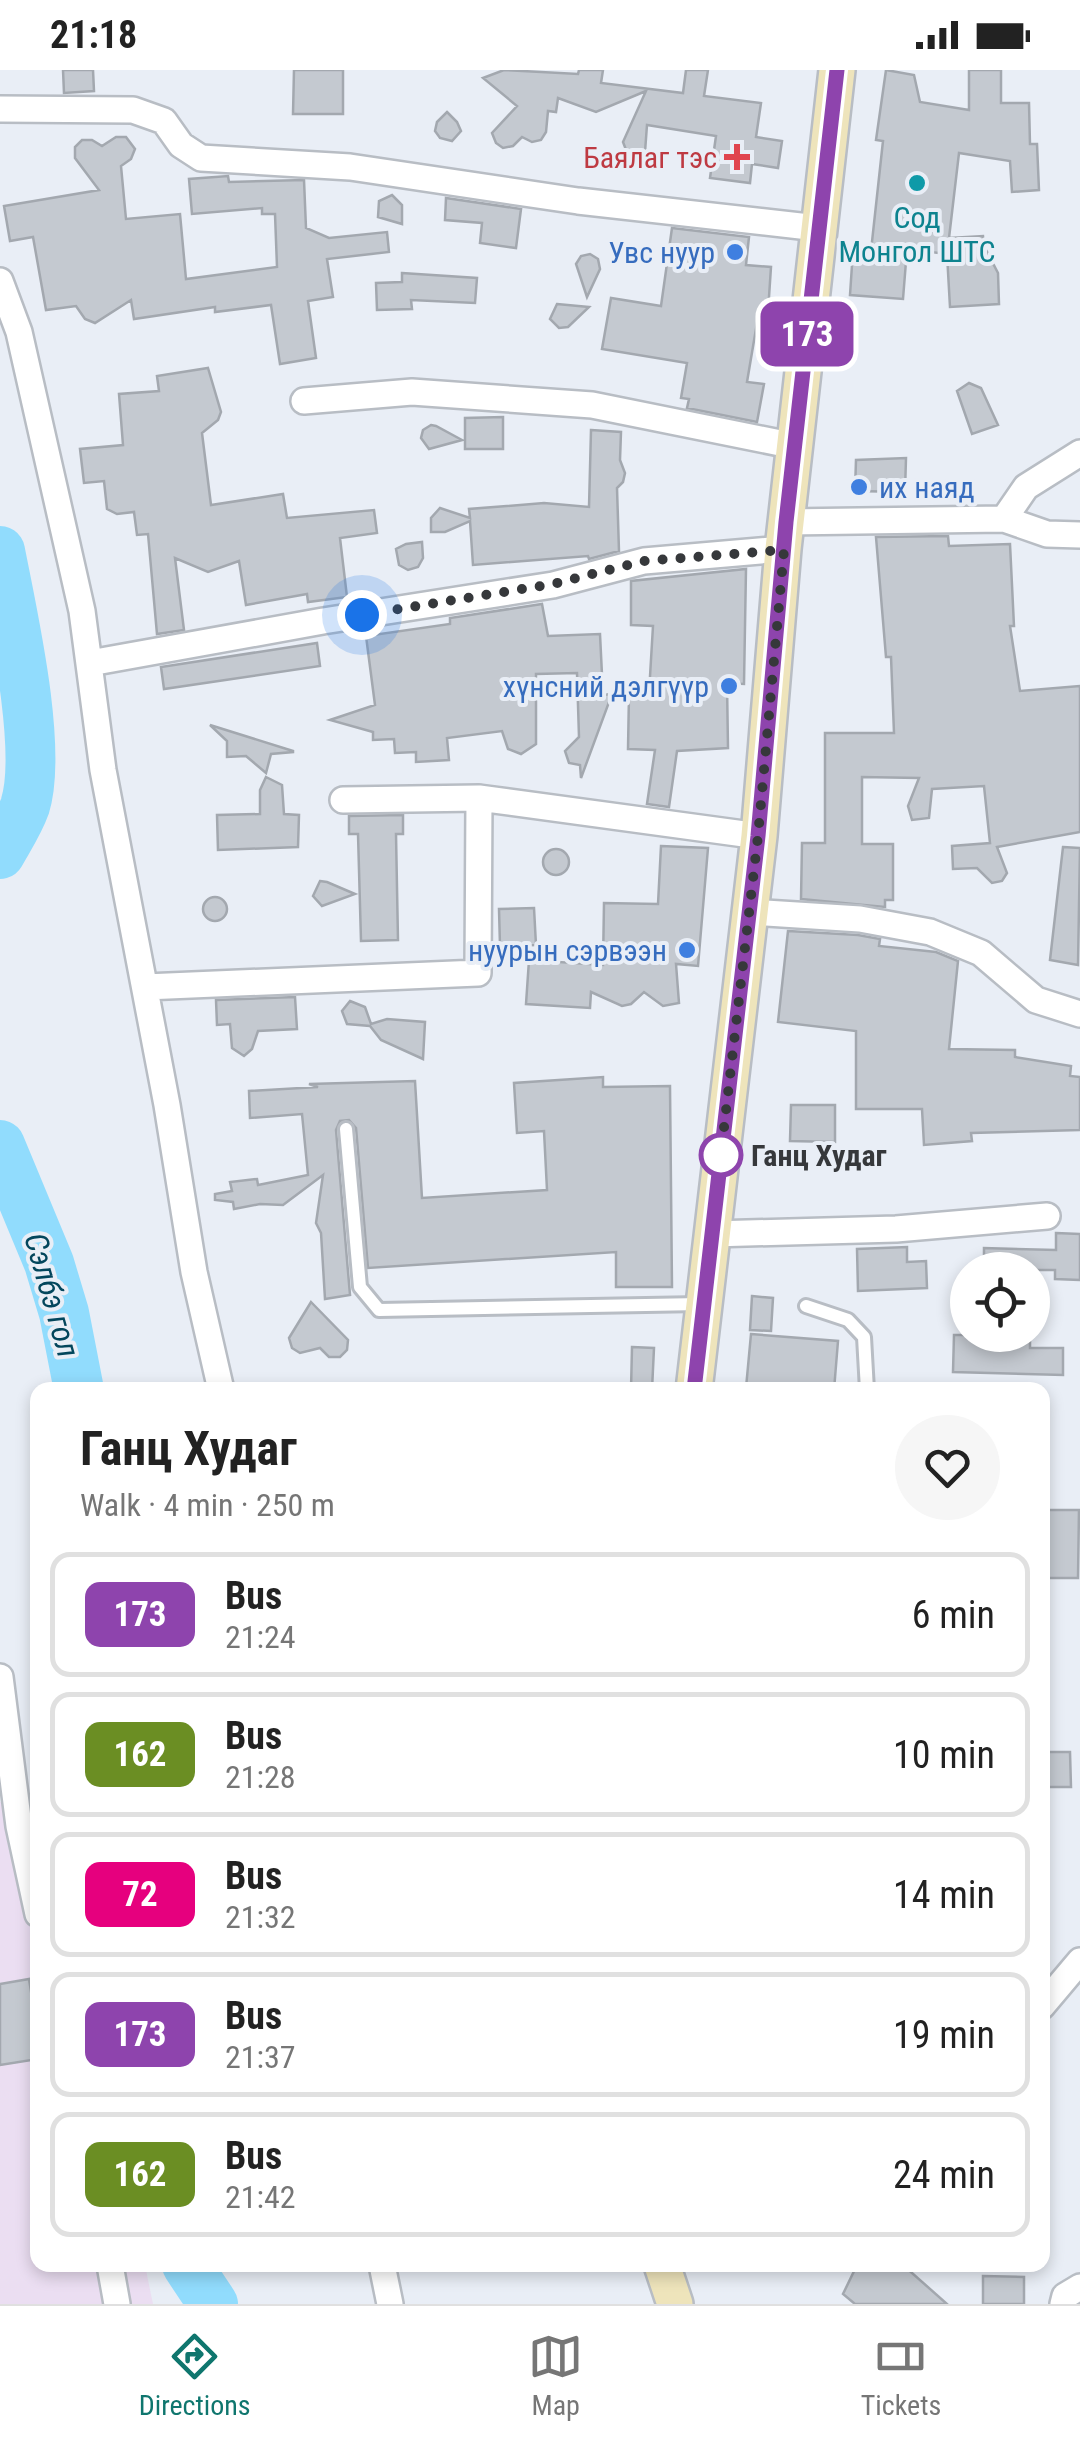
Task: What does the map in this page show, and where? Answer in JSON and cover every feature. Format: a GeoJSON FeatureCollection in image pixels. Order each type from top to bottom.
{"type":"FeatureCollection","features":[{"type":"Feature","properties":{"kind":"main road"},"geometry":{"type":"LineString","coordinates":[[695,1382],[750,912],[785,536],[837,70]]}},
{"type":"Feature","properties":{"kind":"main road"},"geometry":{"type":"LineString","coordinates":[[664,2272],[675,2304]]}},
{"type":"Feature","properties":{"kind":"street"},"geometry":{"type":"LineString","coordinates":[[0,109],[133,110],[164,120],[180,146],[201,158],[350,166],[578,201],[818,228]]}},
{"type":"Feature","properties":{"kind":"street"},"geometry":{"type":"LineString","coordinates":[[0,281],[23,351],[82,611],[103,770],[194,1272],[218,1382]]}},
{"type":"Feature","properties":{"kind":"street"},"geometry":{"type":"LineString","coordinates":[[304,401],[412,392],[592,405],[795,446]]}},
{"type":"Feature","properties":{"kind":"street"},"geometry":{"type":"LineString","coordinates":[[1004,519],[1026,488],[1080,453]]}},
{"type":"Feature","properties":{"kind":"street"},"geometry":{"type":"LineString","coordinates":[[90,663],[553,584],[644,561],[785,536],[1004,519],[1047,534],[1080,535]]}},
{"type":"Feature","properties":{"kind":"street"},"geometry":{"type":"LineString","coordinates":[[145,987],[478,973],[479,798]]}},
{"type":"Feature","properties":{"kind":"street"},"geometry":{"type":"LineString","coordinates":[[343,800],[479,798],[758,836]]}},
{"type":"Feature","properties":{"kind":"street"},"geometry":{"type":"LineString","coordinates":[[750,912],[860,919],[930,932],[981,954],[1036,1000],[1080,1014]]}},
{"type":"Feature","properties":{"kind":"street"},"geometry":{"type":"LineString","coordinates":[[712,1234],[896,1229],[1047,1216]]}},
{"type":"Feature","properties":{"kind":"street"},"geometry":{"type":"LineString","coordinates":[[0,1676],[30,1875]]}},
{"type":"Feature","properties":{"kind":"street"},"geometry":{"type":"LineString","coordinates":[[1050,1997],[1080,1962]]}},
{"type":"Feature","properties":{"kind":"street"},"geometry":{"type":"LineString","coordinates":[[111,2272],[118,2304]]}},
{"type":"Feature","properties":{"kind":"street"},"geometry":{"type":"LineString","coordinates":[[383,2272],[390,2304]]}},
{"type":"Feature","properties":{"kind":"street"},"geometry":{"type":"LineString","coordinates":[[1063,2304],[1065,2296],[1080,2287]]}},
{"type":"Feature","properties":{"kind":"lane"},"geometry":{"type":"LineString","coordinates":[[346,1129],[360,1286],[379,1310],[704,1304]]}},
{"type":"Feature","properties":{"kind":"lane"},"geometry":{"type":"LineString","coordinates":[[806,1306],[848,1320],[864,1337],[866,1382]]}},
{"type":"Feature","properties":{"kind":"shaded area"},"geometry":{"type":"Polygon","coordinates":[[[30,1801],[30,2272],[146,2272],[153,2304],[0,2304],[0,1802],[30,1801]]]}},
{"type":"Feature","properties":{"kind":"building"},"geometry":{"type":"Polygon","coordinates":[[[63,70],[93,70],[94,91],[64,93],[63,70]]]}},
{"type":"Feature","properties":{"kind":"building"},"geometry":{"type":"Polygon","coordinates":[[[294,70],[343,70],[343,114],[293,114],[294,70]]]}},
{"type":"Feature","properties":{"kind":"building"},"geometry":{"type":"Polygon","coordinates":[[[504,70],[578,74],[579,70],[603,70],[601,83],[683,93],[686,70],[708,70],[704,96],[761,103],[756,137],[782,141],[778,168],[752,164],[750,183],[710,178],[716,136],[647,125],[645,152],[637,157],[628,155],[623,142],[646,91],[596,112],[558,98],[556,112],[548,111],[541,140],[532,142],[522,137],[513,146],[503,148],[492,133],[517,106],[483,78],[504,70]]]}},
{"type":"Feature","properties":{"kind":"building"},"geometry":{"type":"Polygon","coordinates":[[[886,70],[914,75],[920,102],[969,110],[969,70],[1001,70],[1001,103],[1029,103],[1030,144],[1037,144],[1039,190],[1012,192],[1010,161],[959,153],[949,238],[983,236],[998,273],[999,304],[950,307],[947,254],[907,249],[903,299],[850,295],[853,250],[871,251],[883,141],[876,140],[886,70]]]}},
{"type":"Feature","properties":{"kind":"building"},"geometry":{"type":"Polygon","coordinates":[[[447,112],[461,131],[452,141],[440,138],[435,131],[437,122],[447,112]]]}},
{"type":"Feature","properties":{"kind":"building"},"geometry":{"type":"Polygon","coordinates":[[[116,137],[126,137],[135,149],[131,159],[121,166],[126,219],[180,214],[186,279],[277,267],[275,214],[262,214],[262,208],[192,214],[189,179],[228,176],[229,182],[304,180],[306,228],[329,238],[387,232],[389,252],[327,259],[333,297],[308,301],[316,358],[280,364],[271,305],[215,312],[215,307],[134,319],[131,300],[95,323],[85,319],[76,306],[46,310],[33,237],[10,241],[4,206],[99,190],[75,158],[75,147],[82,140],[102,146],[116,137]]]}},
{"type":"Feature","properties":{"kind":"building"},"geometry":{"type":"Polygon","coordinates":[[[392,195],[402,205],[402,224],[378,217],[379,201],[392,195]]]}},
{"type":"Feature","properties":{"kind":"building"},"geometry":{"type":"Polygon","coordinates":[[[446,198],[521,209],[516,248],[480,243],[482,223],[445,220],[446,198]]]}},
{"type":"Feature","properties":{"kind":"building"},"geometry":{"type":"Polygon","coordinates":[[[672,228],[749,237],[746,265],[771,267],[768,312],[759,311],[747,382],[764,384],[757,422],[687,408],[689,399],[681,398],[687,363],[602,349],[611,298],[661,306],[672,228]]]}},
{"type":"Feature","properties":{"kind":"building"},"geometry":{"type":"Polygon","coordinates":[[[590,254],[598,259],[600,269],[587,297],[576,264],[581,256],[590,254]]]}},
{"type":"Feature","properties":{"kind":"building"},"geometry":{"type":"Polygon","coordinates":[[[402,273],[477,278],[475,303],[411,300],[412,309],[377,310],[376,283],[402,282],[402,273]]]}},
{"type":"Feature","properties":{"kind":"building"},"geometry":{"type":"Polygon","coordinates":[[[557,304],[589,307],[568,327],[559,328],[550,319],[557,304]]]}},
{"type":"Feature","properties":{"kind":"building"},"geometry":{"type":"Polygon","coordinates":[[[208,368],[221,412],[218,420],[202,433],[211,505],[283,494],[287,518],[374,510],[377,533],[340,538],[347,597],[308,602],[307,594],[246,605],[239,561],[208,572],[175,558],[184,630],[157,634],[148,534],[137,535],[134,512],[117,514],[107,509],[104,481],[84,483],[80,449],[123,445],[119,394],[159,391],[157,376],[208,368]]]}},
{"type":"Feature","properties":{"kind":"building"},"geometry":{"type":"Polygon","coordinates":[[[969,383],[981,388],[998,425],[972,434],[957,391],[969,383]]]}},
{"type":"Feature","properties":{"kind":"building"},"geometry":{"type":"Polygon","coordinates":[[[503,417],[503,449],[465,449],[465,418],[503,417]]]}},
{"type":"Feature","properties":{"kind":"building"},"geometry":{"type":"Polygon","coordinates":[[[431,425],[462,440],[429,449],[421,438],[423,430],[431,425]]]}},
{"type":"Feature","properties":{"kind":"building"},"geometry":{"type":"Polygon","coordinates":[[[591,430],[621,432],[620,460],[625,473],[617,488],[619,551],[589,559],[588,556],[473,565],[470,521],[445,532],[431,532],[431,518],[440,508],[470,518],[469,509],[544,503],[589,507],[591,430]]]}},
{"type":"Feature","properties":{"kind":"building"},"geometry":{"type":"Polygon","coordinates":[[[906,458],[905,492],[855,491],[856,460],[906,458]]]}},
{"type":"Feature","properties":{"kind":"building"},"geometry":{"type":"Polygon","coordinates":[[[948,536],[949,546],[1010,544],[1014,626],[1010,626],[1020,691],[1080,686],[1080,832],[997,847],[1007,873],[1002,881],[992,883],[977,868],[953,869],[952,846],[990,843],[984,786],[932,789],[929,818],[912,820],[908,806],[919,778],[862,777],[862,844],[893,844],[893,900],[885,900],[885,907],[801,899],[802,843],[825,843],[825,733],[894,733],[891,657],[886,657],[876,537],[948,536]]]}},
{"type":"Feature","properties":{"kind":"building"},"geometry":{"type":"Polygon","coordinates":[[[422,542],[423,558],[418,567],[408,570],[399,565],[396,549],[422,542]]]}},
{"type":"Feature","properties":{"kind":"building"},"geometry":{"type":"Polygon","coordinates":[[[746,569],[744,684],[727,683],[728,748],[677,751],[669,807],[647,804],[655,750],[628,749],[629,694],[649,693],[653,626],[631,625],[631,581],[746,569]]]}},
{"type":"Feature","properties":{"kind":"building"},"geometry":{"type":"Polygon","coordinates":[[[542,604],[548,636],[600,634],[603,695],[612,694],[581,778],[580,765],[569,763],[565,751],[579,737],[577,673],[536,674],[536,744],[521,754],[508,749],[502,731],[447,738],[449,760],[416,762],[416,752],[395,753],[394,739],[373,740],[373,732],[330,720],[375,705],[366,636],[450,624],[450,618],[542,604]]]}},
{"type":"Feature","properties":{"kind":"building"},"geometry":{"type":"Polygon","coordinates":[[[317,643],[320,666],[164,689],[161,667],[317,643]]]}},
{"type":"Feature","properties":{"kind":"building"},"geometry":{"type":"Polygon","coordinates":[[[210,725],[293,752],[271,754],[266,773],[246,756],[227,757],[227,741],[210,725]]]}},
{"type":"Feature","properties":{"kind":"building"},"geometry":{"type":"Polygon","coordinates":[[[266,777],[282,785],[284,814],[299,815],[298,847],[218,850],[217,815],[260,814],[260,790],[266,777]]]}},
{"type":"Feature","properties":{"kind":"building"},"geometry":{"type":"Polygon","coordinates":[[[403,815],[403,834],[396,834],[398,940],[361,941],[358,834],[349,834],[349,816],[403,815]]]}},
{"type":"Feature","properties":{"kind":"building"},"geometry":{"type":"Polygon","coordinates":[[[661,846],[708,848],[698,966],[676,964],[679,1003],[663,1006],[644,992],[631,1004],[622,1006],[591,992],[590,1008],[526,1004],[529,960],[603,965],[604,903],[658,904],[661,846]]]}},
{"type":"Feature","properties":{"kind":"building"},"geometry":{"type":"Polygon","coordinates":[[[1063,847],[1080,848],[1078,965],[1050,960],[1063,847]]]}},
{"type":"Feature","properties":{"kind":"building"},"geometry":{"type":"Polygon","coordinates":[[[556,849],[565,853],[569,862],[565,871],[556,875],[547,871],[543,862],[547,853],[556,849]]]}},
{"type":"Feature","properties":{"kind":"building"},"geometry":{"type":"Polygon","coordinates":[[[320,881],[355,894],[322,906],[313,896],[320,881]]]}},
{"type":"Feature","properties":{"kind":"building"},"geometry":{"type":"Polygon","coordinates":[[[215,897],[224,900],[224,918],[215,921],[206,918],[203,909],[206,900],[215,897]]]}},
{"type":"Feature","properties":{"kind":"building"},"geometry":{"type":"Polygon","coordinates":[[[534,908],[536,945],[500,946],[499,909],[534,908]]]}},
{"type":"Feature","properties":{"kind":"building"},"geometry":{"type":"Polygon","coordinates":[[[788,931],[858,935],[880,939],[879,946],[936,952],[958,961],[949,1049],[1015,1050],[1015,1057],[1071,1066],[1070,1076],[1080,1077],[1080,1130],[971,1133],[972,1141],[924,1145],[922,1109],[856,1109],[856,1031],[778,1022],[788,931]]]}},
{"type":"Feature","properties":{"kind":"building"},"geometry":{"type":"Polygon","coordinates":[[[295,997],[297,1029],[258,1031],[252,1049],[244,1056],[232,1048],[230,1024],[217,1025],[216,1000],[295,997]]]}},
{"type":"Feature","properties":{"kind":"building"},"geometry":{"type":"Polygon","coordinates":[[[350,1001],[365,1007],[371,1024],[387,1019],[425,1022],[423,1059],[381,1040],[370,1026],[347,1024],[342,1011],[350,1001]]]}},
{"type":"Feature","properties":{"kind":"building"},"geometry":{"type":"Polygon","coordinates":[[[603,1077],[603,1087],[670,1086],[672,1287],[616,1287],[616,1252],[368,1268],[356,1128],[349,1120],[340,1121],[336,1130],[350,1295],[325,1299],[321,1233],[316,1223],[323,1175],[283,1205],[234,1209],[233,1202],[215,1200],[215,1194],[232,1191],[230,1182],[257,1179],[258,1185],[308,1175],[302,1114],[250,1118],[249,1091],[318,1087],[309,1084],[415,1081],[422,1198],[547,1190],[544,1131],[517,1133],[514,1083],[603,1077]]]}},
{"type":"Feature","properties":{"kind":"building"},"geometry":{"type":"Polygon","coordinates":[[[791,1105],[835,1105],[835,1142],[790,1141],[791,1105]]]}},
{"type":"Feature","properties":{"kind":"building"},"geometry":{"type":"Polygon","coordinates":[[[1056,1233],[1080,1234],[1080,1280],[1055,1279],[1055,1270],[1050,1270],[1050,1252],[984,1252],[984,1248],[1056,1250],[1056,1233]]]}},
{"type":"Feature","properties":{"kind":"building"},"geometry":{"type":"Polygon","coordinates":[[[907,1247],[907,1262],[926,1261],[927,1288],[858,1291],[857,1249],[907,1247]]]}},
{"type":"Feature","properties":{"kind":"building"},"geometry":{"type":"Polygon","coordinates":[[[752,1296],[773,1298],[771,1331],[750,1330],[752,1296]]]}},
{"type":"Feature","properties":{"kind":"building"},"geometry":{"type":"Polygon","coordinates":[[[311,1302],[348,1340],[347,1350],[340,1357],[329,1357],[320,1348],[300,1353],[292,1348],[289,1338],[311,1302]]]}},
{"type":"Feature","properties":{"kind":"building"},"geometry":{"type":"Polygon","coordinates":[[[751,1334],[838,1341],[835,1382],[747,1382],[751,1334]]]}},
{"type":"Feature","properties":{"kind":"building"},"geometry":{"type":"Polygon","coordinates":[[[632,1347],[654,1348],[652,1382],[631,1382],[632,1347]]]}},
{"type":"Feature","properties":{"kind":"building"},"geometry":{"type":"Polygon","coordinates":[[[1050,1348],[1063,1348],[1063,1375],[953,1372],[954,1352],[1050,1352],[1050,1348]]]}},
{"type":"Feature","properties":{"kind":"building"},"geometry":{"type":"Polygon","coordinates":[[[1050,1510],[1079,1510],[1078,1578],[1050,1578],[1050,1510]]]}},
{"type":"Feature","properties":{"kind":"building"},"geometry":{"type":"Polygon","coordinates":[[[1050,1752],[1070,1752],[1071,1787],[1050,1787],[1050,1752]]]}},
{"type":"Feature","properties":{"kind":"building"},"geometry":{"type":"Polygon","coordinates":[[[29,1979],[30,2060],[0,2065],[0,1984],[29,1979]]]}},
{"type":"Feature","properties":{"kind":"building"},"geometry":{"type":"Polygon","coordinates":[[[854,2272],[911,2272],[947,2304],[855,2304],[843,2294],[854,2272]]]}},
{"type":"Feature","properties":{"kind":"building"},"geometry":{"type":"Polygon","coordinates":[[[983,2276],[1024,2277],[1024,2304],[983,2304],[983,2276]]]}},
{"type":"Feature","properties":{"kind":"waterway","name":"Сэлбэ гол"},"geometry":{"type":"LineString","coordinates":[[0,551],[24,680],[30,750],[25,806],[0,854]]}},
{"type":"Feature","properties":{"kind":"waterway","name":"Сэлбэ гол"},"geometry":{"type":"LineString","coordinates":[[0,1145],[49,1263],[77,1382]]}},
{"type":"Feature","properties":{"kind":"waterway","name":"Сэлбэ гол"},"geometry":{"type":"LineString","coordinates":[[192,2272],[213,2304]]}},
{"type":"Feature","properties":{"kind":"bus line","name":"173"},"geometry":{"type":"LineString","coordinates":[[695,1382],[758,836],[786,522],[837,70]]}},
{"type":"Feature","properties":{"kind":"place","name":"Баялаг тэс"},"geometry":{"type":"Point","coordinates":[737,157]}},
{"type":"Feature","properties":{"kind":"place","name":"Сод Монгол ШТС"},"geometry":{"type":"Point","coordinates":[917,183]}},
{"type":"Feature","properties":{"kind":"place","name":"Увс нуур"},"geometry":{"type":"Point","coordinates":[735,252]}},
{"type":"Feature","properties":{"kind":"place","name":"их наяд"},"geometry":{"type":"Point","coordinates":[859,487]}},
{"type":"Feature","properties":{"kind":"place","name":"хүнсний дэлгүүр"},"geometry":{"type":"Point","coordinates":[729,686]}},
{"type":"Feature","properties":{"kind":"place","name":"нуурын сэрвээн"},"geometry":{"type":"Point","coordinates":[687,950]}},
{"type":"Feature","properties":{"kind":"place","name":"Ганц Худаг"},"geometry":{"type":"Point","coordinates":[721,1155]}},
{"type":"Feature","properties":{"kind":"route"},"geometry":{"type":"LineString","coordinates":[[362,615],[553,584],[644,561],[784,550],[758,836],[720,1162],[721,1155]]}}]}
